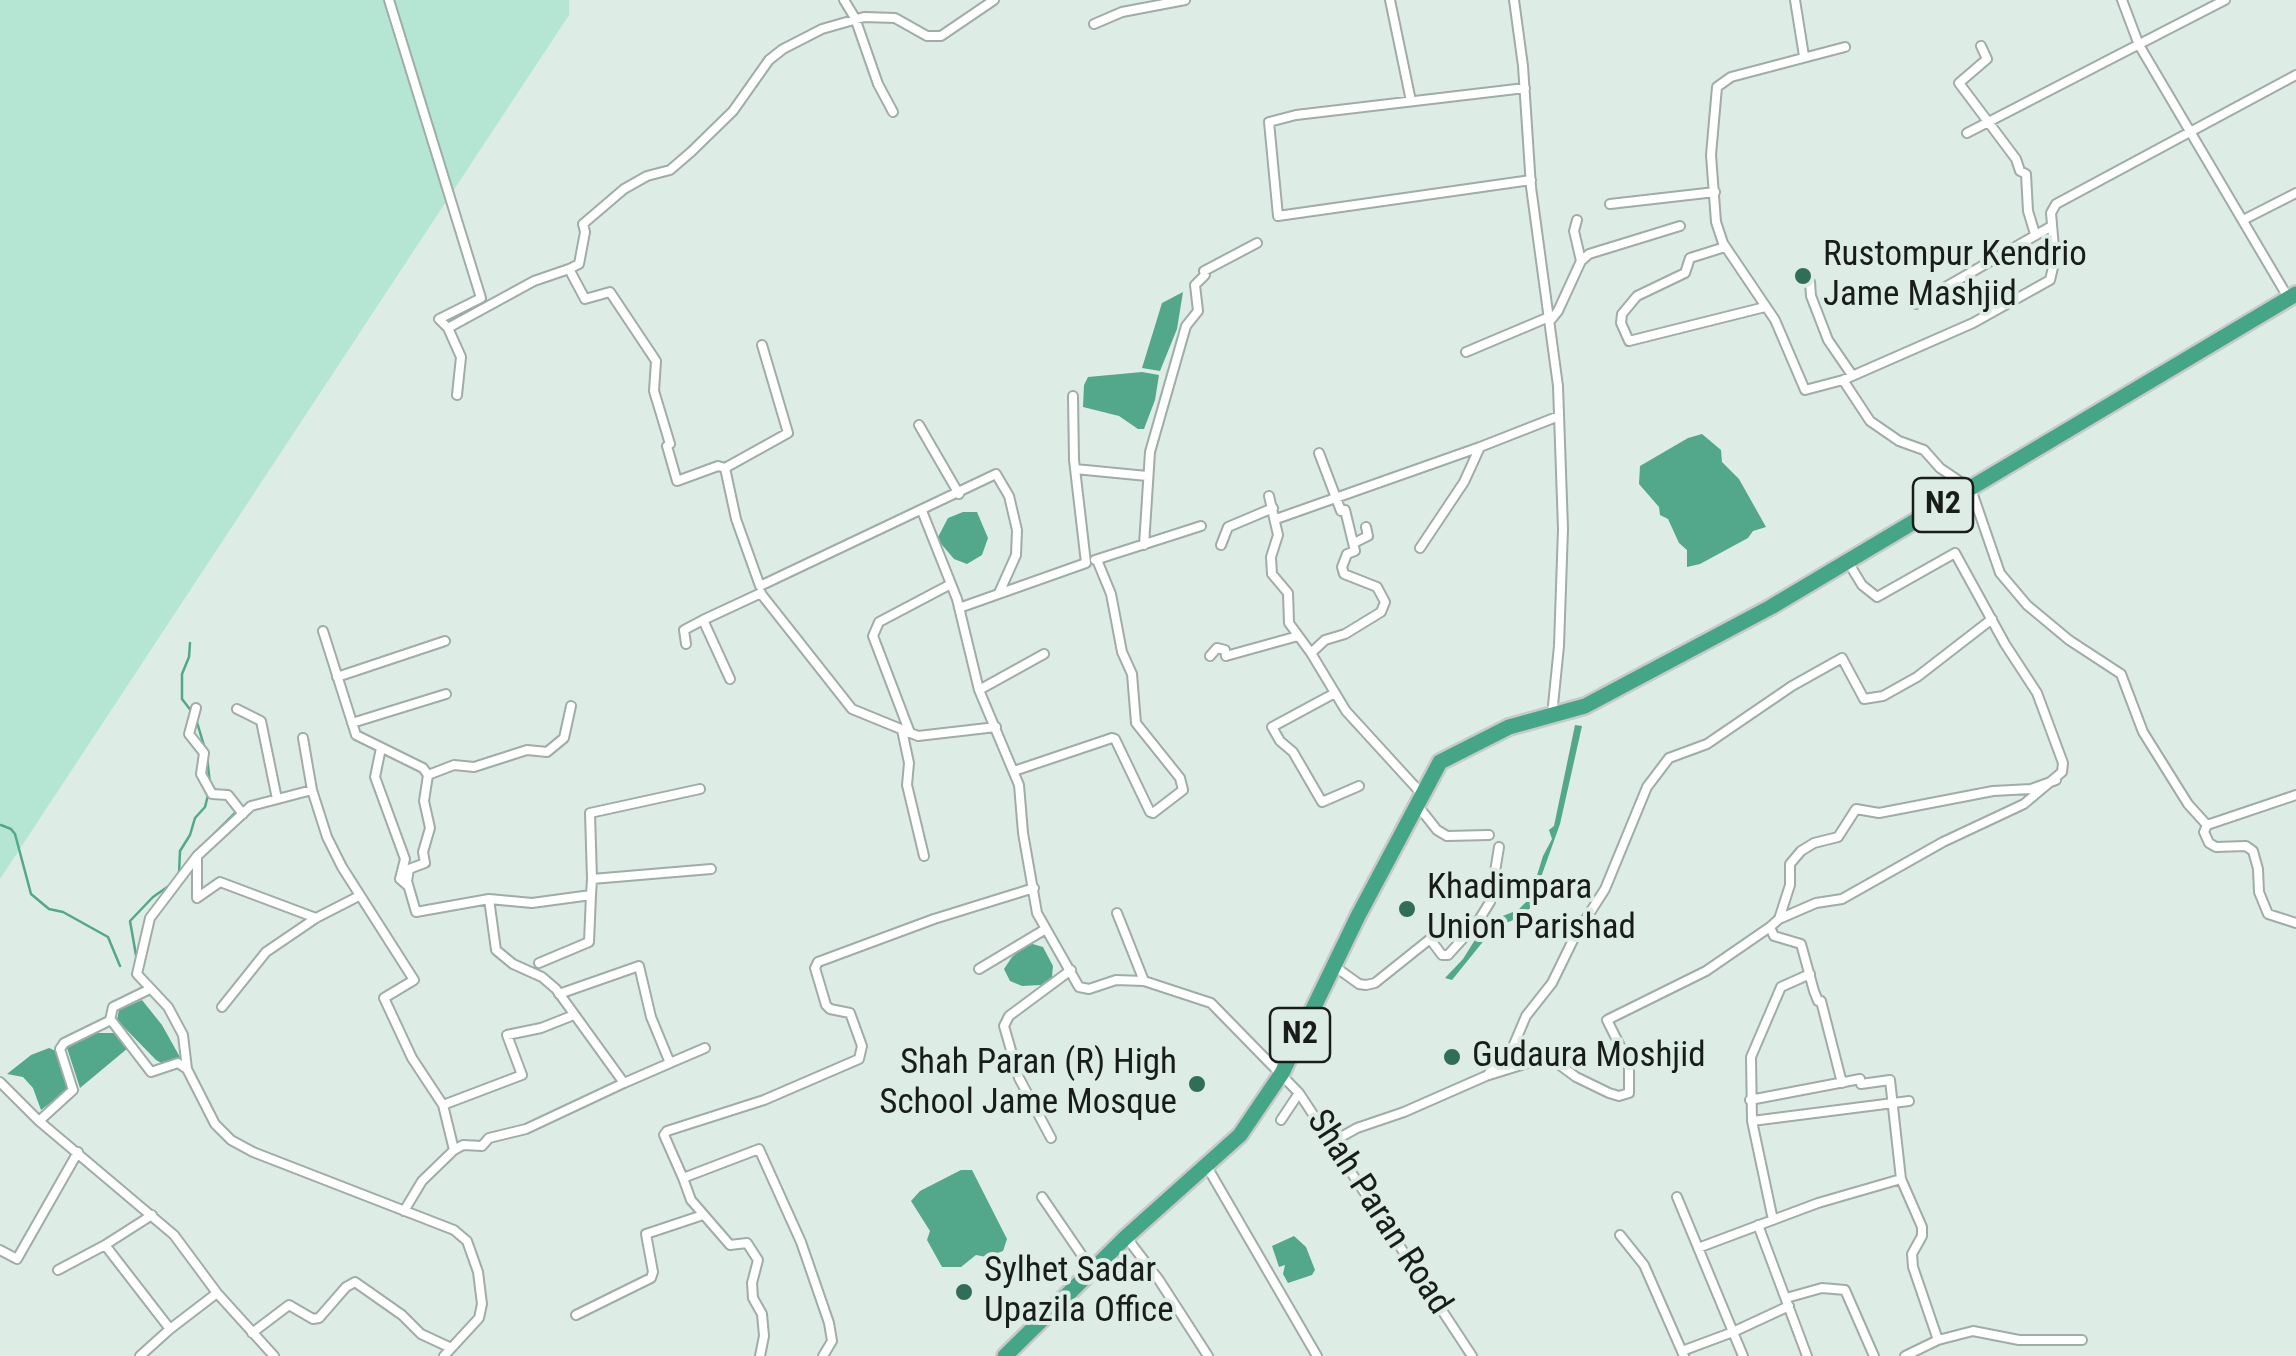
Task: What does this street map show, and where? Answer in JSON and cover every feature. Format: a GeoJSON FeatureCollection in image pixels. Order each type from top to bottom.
{"type":"FeatureCollection","features":[{"type":"Feature","properties":{"kind":"highway","name":"N2"},"geometry":{"type":"LineString","coordinates":[[1005,1356],[1126,1237],[1240,1135],[1282,1073],[1418,798],[1440,762],[1508,728],[1584,706],[1754,616],[2292,296]]}},
{"type":"Feature","properties":{"kind":"street"},"geometry":{"type":"LineString","coordinates":[[389,0],[481,298],[439,319],[448,328],[461,357],[457,395]]}},
{"type":"Feature","properties":{"kind":"street"},"geometry":{"type":"LineString","coordinates":[[844,0],[893,112]]}},
{"type":"Feature","properties":{"kind":"street"},"geometry":{"type":"LineString","coordinates":[[448,328],[534,281],[579,264],[583,224],[624,189],[647,176],[670,170],[733,111],[769,60],[802,38],[855,18],[895,18],[926,36],[941,36],[994,0]]}},
{"type":"Feature","properties":{"kind":"street"},"geometry":{"type":"LineString","coordinates":[[1094,24],[1122,12],[1185,0]]}},
{"type":"Feature","properties":{"kind":"street"},"geometry":{"type":"LineString","coordinates":[[1390,0],[1411,101]]}},
{"type":"Feature","properties":{"kind":"street"},"geometry":{"type":"LineString","coordinates":[[1514,0],[1559,416],[1563,528],[1558,713]]}},
{"type":"Feature","properties":{"kind":"street"},"geometry":{"type":"LineString","coordinates":[[1795,0],[1804,56]]}},
{"type":"Feature","properties":{"kind":"street"},"geometry":{"type":"LineString","coordinates":[[2122,0],[2139,45],[2292,296]]}},
{"type":"Feature","properties":{"kind":"street"},"geometry":{"type":"LineString","coordinates":[[1967,133],[2225,0]]}},
{"type":"Feature","properties":{"kind":"street"},"geometry":{"type":"LineString","coordinates":[[1981,46],[1987,59],[1959,83],[2016,158],[2020,171],[2026,174],[2034,234]]}},
{"type":"Feature","properties":{"kind":"street"},"geometry":{"type":"LineString","coordinates":[[1845,48],[1731,77],[1717,87],[1711,155],[1716,222],[1725,247],[1775,320],[1805,390],[1848,377],[1973,323],[2050,280],[2056,259],[2050,228],[2056,204],[2296,74]]}},
{"type":"Feature","properties":{"kind":"street"},"geometry":{"type":"LineString","coordinates":[[1525,88],[1269,122],[1278,216],[1531,180]]}},
{"type":"Feature","properties":{"kind":"street"},"geometry":{"type":"LineString","coordinates":[[1610,204],[1715,192]]}},
{"type":"Feature","properties":{"kind":"street"},"geometry":{"type":"LineString","coordinates":[[2244,220],[2296,193]]}},
{"type":"Feature","properties":{"kind":"street"},"geometry":{"type":"LineString","coordinates":[[1578,220],[1574,231],[1581,261]]}},
{"type":"Feature","properties":{"kind":"street"},"geometry":{"type":"LineString","coordinates":[[1466,352],[1550,318],[1558,310],[1581,261],[1589,254],[1680,226]]}},
{"type":"Feature","properties":{"kind":"street"},"geometry":{"type":"LineString","coordinates":[[1916,304],[2050,228]]}},
{"type":"Feature","properties":{"kind":"street"},"geometry":{"type":"LineString","coordinates":[[1144,545],[1147,476],[1158,421],[1186,326],[1198,311],[1195,286],[1206,275],[1204,272],[1257,244]]}},
{"type":"Feature","properties":{"kind":"street"},"geometry":{"type":"LineString","coordinates":[[1725,247],[1690,258],[1685,273],[1637,296],[1622,314],[1624,334],[1630,341],[1766,307]]}},
{"type":"Feature","properties":{"kind":"street"},"geometry":{"type":"LineString","coordinates":[[568,268],[586,299],[610,292],[656,362],[654,390],[677,481],[718,466],[725,468],[788,433],[762,345]]}},
{"type":"Feature","properties":{"kind":"street"},"geometry":{"type":"LineString","coordinates":[[1810,282],[1811,296],[1828,340],[1870,421],[1899,441],[1924,450],[1940,468],[1970,489],[2000,574],[2027,605],[2069,640],[2121,674],[2143,732],[2188,804],[2206,825]]}},
{"type":"Feature","properties":{"kind":"street"},"geometry":{"type":"LineString","coordinates":[[1073,396],[1075,469],[1086,564]]}},
{"type":"Feature","properties":{"kind":"street"},"geometry":{"type":"LineString","coordinates":[[1276,518],[1559,416]]}},
{"type":"Feature","properties":{"kind":"street"},"geometry":{"type":"LineString","coordinates":[[919,425],[959,494]]}},
{"type":"Feature","properties":{"kind":"street"},"geometry":{"type":"LineString","coordinates":[[1420,548],[1472,469],[1480,447]]}},
{"type":"Feature","properties":{"kind":"street"},"geometry":{"type":"LineString","coordinates":[[1311,652],[1325,640],[1345,634],[1383,610],[1385,602],[1381,590],[1344,574],[1342,567],[1347,554],[1356,551],[1345,510],[1340,511],[1320,453]]}},
{"type":"Feature","properties":{"kind":"street"},"geometry":{"type":"LineString","coordinates":[[725,468],[736,519],[761,590],[852,709],[918,736],[996,727]]}},
{"type":"Feature","properties":{"kind":"street"},"geometry":{"type":"LineString","coordinates":[[1075,469],[1147,476]]}},
{"type":"Feature","properties":{"kind":"street"},"geometry":{"type":"LineString","coordinates":[[686,644],[684,630],[996,474],[1006,490],[1017,538],[1016,555],[1000,592]]}},
{"type":"Feature","properties":{"kind":"street"},"geometry":{"type":"LineString","coordinates":[[1269,496],[1278,535],[1271,556],[1272,574],[1288,592],[1289,624],[1311,652],[1346,711],[1418,798],[1436,830],[1448,836],[1489,836]]}},
{"type":"Feature","properties":{"kind":"street"},"geometry":{"type":"LineString","coordinates":[[1220,545],[1228,527],[1272,508]]}},
{"type":"Feature","properties":{"kind":"street"},"geometry":{"type":"LineString","coordinates":[[922,511],[959,608],[979,690],[1019,785],[1037,913],[1084,989],[1116,980],[1144,981],[1117,913]]}},
{"type":"Feature","properties":{"kind":"street"},"geometry":{"type":"LineString","coordinates":[[959,608],[1201,526]]}},
{"type":"Feature","properties":{"kind":"street"},"geometry":{"type":"LineString","coordinates":[[1354,543],[1368,536],[1366,527]]}},
{"type":"Feature","properties":{"kind":"street"},"geometry":{"type":"LineString","coordinates":[[1332,1142],[1357,1128],[1486,1076],[1544,1058],[1554,1060],[1609,1094],[1629,1093],[1629,1064],[1607,1020],[1706,971],[1779,919],[1816,903],[1842,899],[1942,842],[2024,804],[2056,780],[2062,763],[2036,693],[1955,553],[1877,597],[1862,584],[1848,562]]}},
{"type":"Feature","properties":{"kind":"street"},"geometry":{"type":"LineString","coordinates":[[1014,771],[1112,738],[1150,812],[1154,813],[1183,790],[1180,778],[1136,723],[1132,674],[1122,652],[1112,594],[1096,560]]}},
{"type":"Feature","properties":{"kind":"street"},"geometry":{"type":"LineString","coordinates":[[924,856],[908,785],[906,732],[873,636],[879,622],[951,584]]}},
{"type":"Feature","properties":{"kind":"street"},"geometry":{"type":"LineString","coordinates":[[1486,1076],[1512,1049],[1526,1016],[1552,983],[1575,936],[1605,889],[1647,787],[1669,758],[1707,744],[1792,686],[1842,658],[1864,700],[1883,696],[1917,677],[1992,619]]}},
{"type":"Feature","properties":{"kind":"street"},"geometry":{"type":"LineString","coordinates":[[704,620],[730,680]]}},
{"type":"Feature","properties":{"kind":"street"},"geometry":{"type":"LineString","coordinates":[[323,631],[356,735],[423,768],[428,776],[424,801],[430,828],[423,852],[425,863],[410,869],[408,886],[416,912],[489,899],[532,903],[592,895]]}},
{"type":"Feature","properties":{"kind":"street"},"geometry":{"type":"LineString","coordinates":[[1210,656],[1217,648],[1224,650],[1226,656],[1298,636]]}},
{"type":"Feature","properties":{"kind":"street"},"geometry":{"type":"LineString","coordinates":[[337,677],[445,641]]}},
{"type":"Feature","properties":{"kind":"street"},"geometry":{"type":"LineString","coordinates":[[979,690],[1044,654]]}},
{"type":"Feature","properties":{"kind":"street"},"geometry":{"type":"LineString","coordinates":[[1335,693],[1272,727],[1322,802],[1359,786]]}},
{"type":"Feature","properties":{"kind":"street"},"geometry":{"type":"LineString","coordinates":[[352,723],[446,694]]}},
{"type":"Feature","properties":{"kind":"street"},"geometry":{"type":"LineString","coordinates":[[428,776],[454,764],[474,767],[527,750],[548,752],[564,738],[571,706]]}},
{"type":"Feature","properties":{"kind":"street"},"geometry":{"type":"LineString","coordinates":[[196,708],[189,734],[204,753],[201,774],[212,794],[228,795],[243,814]]}},
{"type":"Feature","properties":{"kind":"street"},"geometry":{"type":"LineString","coordinates":[[236,708],[260,720],[277,799]]}},
{"type":"Feature","properties":{"kind":"street"},"geometry":{"type":"LineString","coordinates":[[304,738],[312,790],[326,837],[414,980],[384,998],[412,1058],[443,1105],[454,1150]]}},
{"type":"Feature","properties":{"kind":"street"},"geometry":{"type":"LineString","coordinates":[[381,748],[374,777],[405,859],[400,879],[408,886]]}},
{"type":"Feature","properties":{"kind":"street"},"geometry":{"type":"LineString","coordinates":[[1779,919],[1790,885],[1790,864],[1814,843],[1838,837],[1856,809],[1879,813],[1993,792],[2032,789],[2056,780]]}},
{"type":"Feature","properties":{"kind":"street"},"geometry":{"type":"LineString","coordinates":[[252,1334],[288,1305],[313,1319],[319,1318],[346,1286],[355,1282],[402,1314],[446,1352],[479,1318],[482,1304],[472,1249],[454,1230],[231,1140],[215,1124],[187,1068],[183,1035],[168,1008],[137,974],[150,918],[196,856],[251,806],[312,790]]}},
{"type":"Feature","properties":{"kind":"street"},"geometry":{"type":"LineString","coordinates":[[539,963],[592,939],[590,812],[700,790]]}},
{"type":"Feature","properties":{"kind":"street"},"geometry":{"type":"LineString","coordinates":[[2206,825],[2296,794]]}},
{"type":"Feature","properties":{"kind":"street"},"geometry":{"type":"LineString","coordinates":[[2206,825],[2208,843],[2216,847],[2246,846],[2253,851],[2259,892],[2268,914],[2296,922]]}},
{"type":"Feature","properties":{"kind":"street"},"geometry":{"type":"LineString","coordinates":[[1334,966],[1366,985],[1430,938],[1442,955],[1448,955],[1490,902],[1500,846]]}},
{"type":"Feature","properties":{"kind":"street"},"geometry":{"type":"LineString","coordinates":[[196,856],[197,898],[220,882],[316,918]]}},
{"type":"Feature","properties":{"kind":"street"},"geometry":{"type":"LineString","coordinates":[[592,879],[711,869]]}},
{"type":"Feature","properties":{"kind":"street"},"geometry":{"type":"LineString","coordinates":[[760,1356],[764,1325],[753,1298],[752,1283],[758,1260],[747,1243],[730,1246],[691,1200],[664,1135],[764,1100],[859,1059],[862,1046],[850,1012],[826,1005],[814,965],[906,928],[1034,888]]}},
{"type":"Feature","properties":{"kind":"street"},"geometry":{"type":"LineString","coordinates":[[222,1007],[266,952],[316,918],[359,896]]}},
{"type":"Feature","properties":{"kind":"street"},"geometry":{"type":"LineString","coordinates":[[489,899],[496,950],[512,964],[542,977],[560,994],[624,1083]]}},
{"type":"Feature","properties":{"kind":"street"},"geometry":{"type":"LineString","coordinates":[[1770,927],[1774,936],[1801,944],[1818,1001],[1822,1000],[1842,1083]]}},
{"type":"Feature","properties":{"kind":"street"},"geometry":{"type":"LineString","coordinates":[[979,969],[1044,930]]}},
{"type":"Feature","properties":{"kind":"street"},"geometry":{"type":"LineString","coordinates":[[560,994],[638,966],[651,1017],[670,1063]]}},
{"type":"Feature","properties":{"kind":"street"},"geometry":{"type":"LineString","coordinates":[[1051,1138],[1019,1078],[1004,1026],[1008,1016],[1071,970]]}},
{"type":"Feature","properties":{"kind":"street"},"geometry":{"type":"LineString","coordinates":[[1773,1220],[1752,1121],[1751,1057],[1782,987],[1810,974]]}},
{"type":"Feature","properties":{"kind":"street","name":"Shah Paran Road"},"geometry":{"type":"LineString","coordinates":[[1144,981],[1206,999],[1282,1073],[1332,1142],[1472,1356]]}},
{"type":"Feature","properties":{"kind":"street"},"geometry":{"type":"LineString","coordinates":[[39,1121],[73,1090],[62,1045],[110,1020],[113,1008],[150,988]]}},
{"type":"Feature","properties":{"kind":"street"},"geometry":{"type":"LineString","coordinates":[[443,1105],[522,1075],[507,1034],[541,1028],[574,1015]]}},
{"type":"Feature","properties":{"kind":"street"},"geometry":{"type":"LineString","coordinates":[[110,1020],[151,1072],[178,1064],[187,1068]]}},
{"type":"Feature","properties":{"kind":"street"},"geometry":{"type":"LineString","coordinates":[[404,1211],[422,1181],[463,1145],[482,1146],[489,1138],[526,1129],[705,1048]]}},
{"type":"Feature","properties":{"kind":"street"},"geometry":{"type":"LineString","coordinates":[[1750,1100],[1888,1079],[1894,1101],[1901,1179],[1922,1227],[1922,1236],[1912,1254],[1913,1266],[1938,1340]]}},
{"type":"Feature","properties":{"kind":"street"},"geometry":{"type":"LineString","coordinates":[[0,1082],[39,1121],[174,1235],[216,1293],[274,1356]]}},
{"type":"Feature","properties":{"kind":"street"},"geometry":{"type":"LineString","coordinates":[[1281,1120],[1298,1093]]}},
{"type":"Feature","properties":{"kind":"street"},"geometry":{"type":"LineString","coordinates":[[1752,1121],[1909,1101]]}},
{"type":"Feature","properties":{"kind":"street"},"geometry":{"type":"LineString","coordinates":[[683,1178],[759,1149],[801,1242],[829,1323],[832,1341],[823,1356]]}},
{"type":"Feature","properties":{"kind":"street"},"geometry":{"type":"LineString","coordinates":[[0,1250],[17,1259],[78,1152]]}},
{"type":"Feature","properties":{"kind":"street"},"geometry":{"type":"LineString","coordinates":[[1206,1165],[1317,1356]]}},
{"type":"Feature","properties":{"kind":"street"},"geometry":{"type":"LineString","coordinates":[[1698,1248],[1865,1188],[1901,1179]]}},
{"type":"Feature","properties":{"kind":"street"},"geometry":{"type":"LineString","coordinates":[[1042,1197],[1092,1270]]}},
{"type":"Feature","properties":{"kind":"street"},"geometry":{"type":"LineString","coordinates":[[1676,1197],[1743,1356]]}},
{"type":"Feature","properties":{"kind":"street"},"geometry":{"type":"LineString","coordinates":[[576,1315],[651,1278],[646,1234],[703,1215]]}},
{"type":"Feature","properties":{"kind":"street"},"geometry":{"type":"LineString","coordinates":[[58,1270],[152,1216]]}},
{"type":"Feature","properties":{"kind":"street"},"geometry":{"type":"LineString","coordinates":[[1758,1225],[1808,1356]]}},
{"type":"Feature","properties":{"kind":"street"},"geometry":{"type":"LineString","coordinates":[[1620,1234],[1644,1265],[1683,1354],[1822,1288],[1846,1290],[1874,1356]]}},
{"type":"Feature","properties":{"kind":"street"},"geometry":{"type":"LineString","coordinates":[[1126,1237],[1160,1280],[1208,1356]]}},
{"type":"Feature","properties":{"kind":"street"},"geometry":{"type":"LineString","coordinates":[[105,1245],[170,1328]]}},
{"type":"Feature","properties":{"kind":"street"},"geometry":{"type":"LineString","coordinates":[[140,1356],[216,1293]]}},
{"type":"Feature","properties":{"kind":"street"},"geometry":{"type":"LineString","coordinates":[[1906,1356],[1938,1340],[1973,1331],[2019,1340],[2082,1340]]}},
{"type":"Feature","properties":{"kind":"shaded area"},"geometry":{"type":"Polygon","coordinates":[[[0,0],[569,0],[569,15],[0,879],[0,0]]]}},
{"type":"Feature","properties":{"kind":"shaded area"},"geometry":{"type":"Polygon","coordinates":[[[1183,292],[1177,329],[1160,371],[1142,368],[1162,303],[1183,292]]]}},
{"type":"Feature","properties":{"kind":"shaded area"},"geometry":{"type":"Polygon","coordinates":[[[1142,372],[1159,375],[1144,429],[1119,416],[1083,407],[1088,377],[1142,372]]]}},
{"type":"Feature","properties":{"kind":"shaded area"},"geometry":{"type":"Polygon","coordinates":[[[1702,434],[1721,450],[1722,462],[1739,479],[1766,527],[1700,564],[1687,567],[1687,550],[1639,484],[1640,466],[1702,434]]]}},
{"type":"Feature","properties":{"kind":"shaded area"},"geometry":{"type":"Polygon","coordinates":[[[977,512],[988,538],[982,555],[967,564],[954,559],[937,539],[948,518],[977,512]]]}},
{"type":"Feature","properties":{"kind":"shaded area"},"geometry":{"type":"Polygon","coordinates":[[[1575,725],[1582,726],[1560,824],[1530,908],[1523,916],[1494,928],[1452,980],[1445,978],[1495,919],[1518,910],[1530,898],[1552,839],[1549,830],[1554,826],[1575,725]]]}},
{"type":"Feature","properties":{"kind":"shaded area"},"geometry":{"type":"Polygon","coordinates":[[[1029,943],[1043,947],[1053,966],[1052,977],[1041,985],[1022,986],[1010,981],[1004,969],[1029,943]]]}},
{"type":"Feature","properties":{"kind":"shaded area"},"geometry":{"type":"Polygon","coordinates":[[[142,1000],[181,1059],[163,1064],[156,1060],[117,1020],[119,1010],[142,1000]]]}},
{"type":"Feature","properties":{"kind":"shaded area"},"geometry":{"type":"Polygon","coordinates":[[[94,1033],[115,1033],[128,1048],[80,1088],[67,1048],[94,1033]]]}},
{"type":"Feature","properties":{"kind":"shaded area"},"geometry":{"type":"Polygon","coordinates":[[[49,1048],[56,1051],[71,1087],[41,1110],[33,1088],[23,1077],[7,1074],[31,1055],[49,1048]]]}},
{"type":"Feature","properties":{"kind":"shaded area"},"geometry":{"type":"Polygon","coordinates":[[[961,1170],[972,1170],[1007,1239],[1003,1251],[986,1257],[976,1255],[961,1267],[942,1267],[927,1240],[930,1231],[911,1201],[920,1191],[961,1170]]]}},
{"type":"Feature","properties":{"kind":"shaded area"},"geometry":{"type":"Polygon","coordinates":[[[1294,1236],[1306,1247],[1315,1270],[1312,1275],[1288,1283],[1283,1274],[1285,1265],[1279,1267],[1272,1246],[1294,1236]]]}},
{"type":"Feature","properties":{"kind":"waterway"},"geometry":{"type":"LineString","coordinates":[[190,643],[182,674],[182,699],[192,712]]}},
{"type":"Feature","properties":{"kind":"waterway"},"geometry":{"type":"LineString","coordinates":[[196,719],[205,749]]}},
{"type":"Feature","properties":{"kind":"waterway"},"geometry":{"type":"LineString","coordinates":[[207,757],[210,784]]}},
{"type":"Feature","properties":{"kind":"waterway"},"geometry":{"type":"LineString","coordinates":[[179,874],[180,851],[195,818],[205,807],[209,791]]}},
{"type":"Feature","properties":{"kind":"waterway"},"geometry":{"type":"LineString","coordinates":[[202,846],[235,813]]}},
{"type":"Feature","properties":{"kind":"waterway"},"geometry":{"type":"LineString","coordinates":[[1,825],[15,834],[31,894],[49,909],[63,912],[108,937],[120,966]]}},
{"type":"Feature","properties":{"kind":"waterway"},"geometry":{"type":"LineString","coordinates":[[137,961],[130,921],[173,883]]}},
{"type":"Feature","properties":{"kind":"place","name":"Rustompur Kendrio Jame Mashjid"},"geometry":{"type":"Point","coordinates":[1803,276]}},
{"type":"Feature","properties":{"kind":"place","name":"Khadimpara Union Parishad"},"geometry":{"type":"Point","coordinates":[1407,909]}},
{"type":"Feature","properties":{"kind":"place","name":"Gudaura Moshjid"},"geometry":{"type":"Point","coordinates":[1452,1057]}},
{"type":"Feature","properties":{"kind":"place","name":"Shah Paran (R) High School Jame Mosque"},"geometry":{"type":"Point","coordinates":[1197,1084]}},
{"type":"Feature","properties":{"kind":"place","name":"Sylhet Sadar Upazila Office"},"geometry":{"type":"Point","coordinates":[964,1292]}}]}
